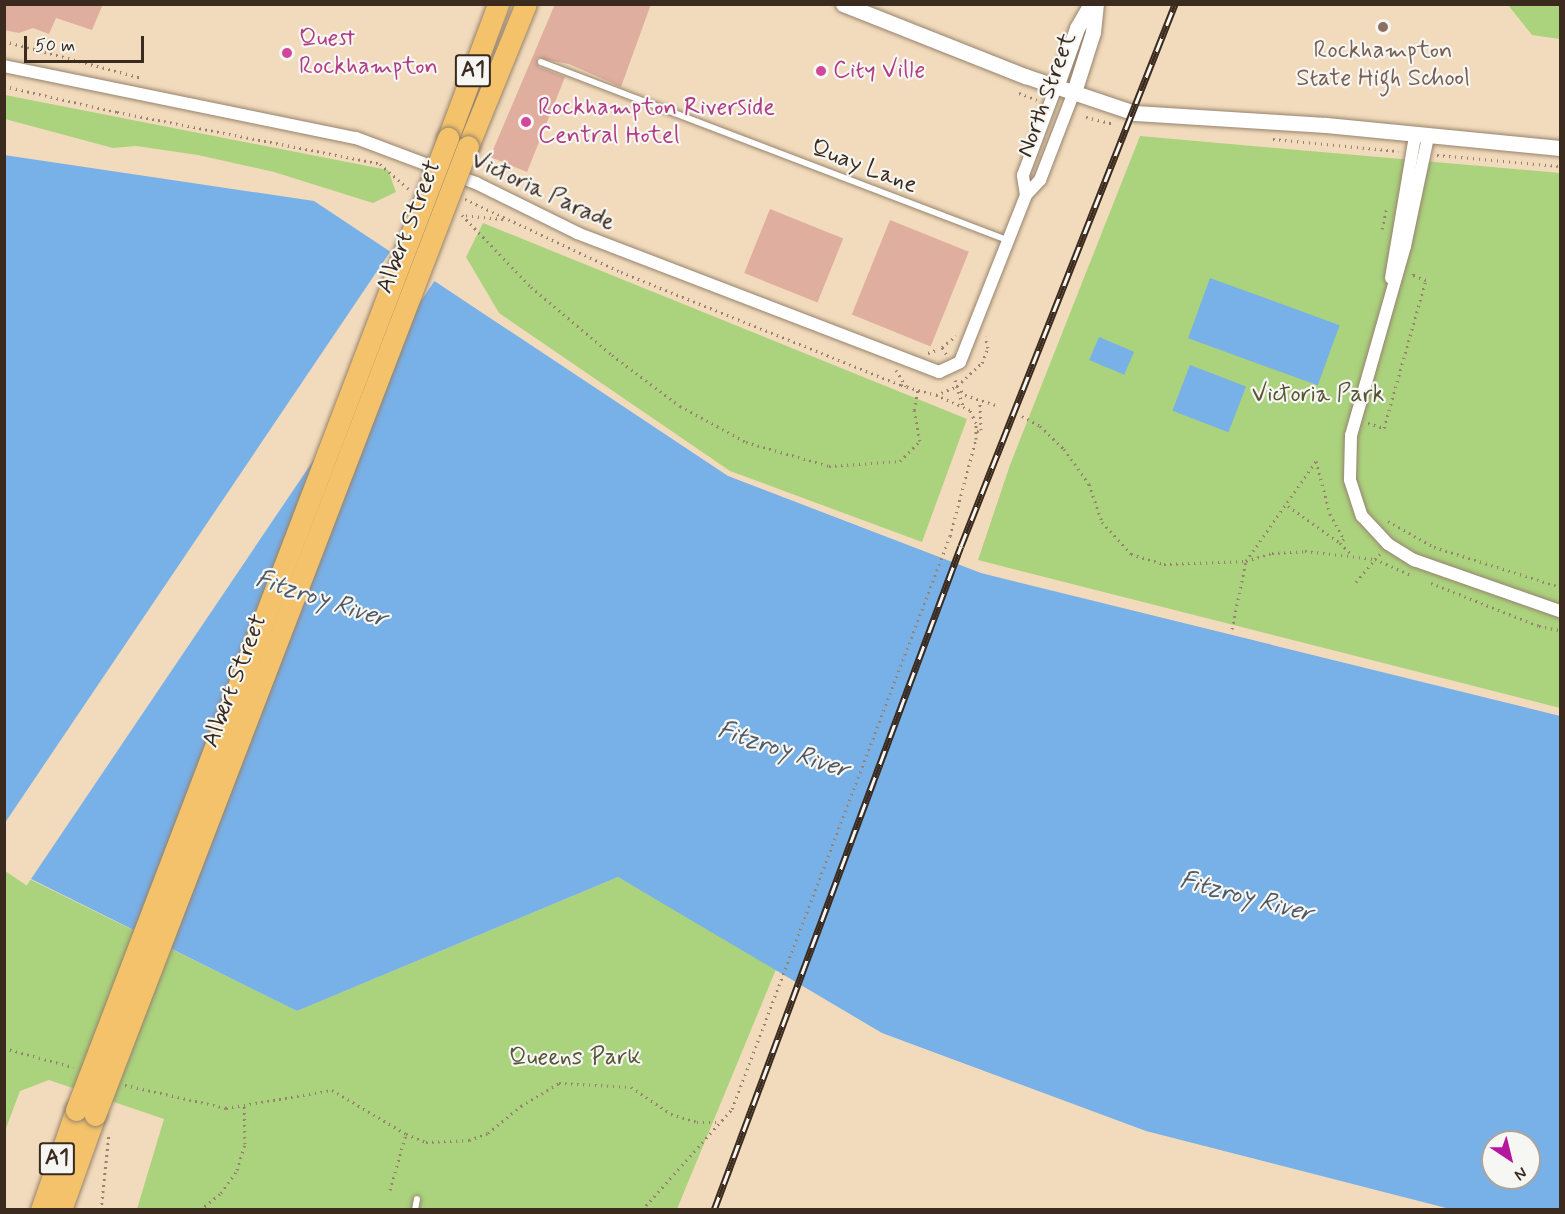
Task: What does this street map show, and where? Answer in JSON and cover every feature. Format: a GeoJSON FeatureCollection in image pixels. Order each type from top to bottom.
{"type":"FeatureCollection","features":[{"type":"Feature","properties":{"kind":"highway","name":"Albert Street"},"geometry":{"type":"LineString","coordinates":[[61,1209],[498,4]]}},
{"type":"Feature","properties":{"kind":"highway","name":"Albert Street"},"geometry":{"type":"LineString","coordinates":[[41,1209],[94,1117],[468,146],[526,4]]}},
{"type":"Feature","properties":{"kind":"highway"},"geometry":{"type":"LineString","coordinates":[[510,47],[533,4]]}},
{"type":"Feature","properties":{"kind":"street"},"geometry":{"type":"LineString","coordinates":[[843,4],[1056,87],[1135,113],[1326,125],[1422,137],[1560,148]]}},
{"type":"Feature","properties":{"kind":"street","name":"North Street"},"geometry":{"type":"LineString","coordinates":[[1026,195],[1023,175],[1077,28],[1091,4]]}},
{"type":"Feature","properties":{"kind":"street","name":"North Street"},"geometry":{"type":"LineString","coordinates":[[968,344],[1026,195],[1040,180],[1074,92],[1093,32],[1096,4]]}},
{"type":"Feature","properties":{"kind":"street","name":"Victoria Parade"},"geometry":{"type":"LineString","coordinates":[[4,66],[356,138],[476,183],[577,233],[888,356],[939,372],[960,362],[968,344]]}},
{"type":"Feature","properties":{"kind":"street"},"geometry":{"type":"LineString","coordinates":[[1422,137],[1394,244],[1388,312],[1351,435],[1348,460],[1350,480],[1362,516],[1377,536],[1413,560],[1560,611]]}},
{"type":"Feature","properties":{"kind":"lane","name":"Quay Lane"},"geometry":{"type":"LineString","coordinates":[[541,62],[1008,240]]}},
{"type":"Feature","properties":{"kind":"lane"},"geometry":{"type":"LineString","coordinates":[[415,1209],[417,1199]]}},
{"type":"Feature","properties":{"kind":"path"},"geometry":{"type":"LineString","coordinates":[[4,42],[150,81]]}},
{"type":"Feature","properties":{"kind":"path"},"geometry":{"type":"LineString","coordinates":[[4,86],[117,112],[390,167]]}},
{"type":"Feature","properties":{"kind":"path"},"geometry":{"type":"LineString","coordinates":[[1019,93],[1038,100]]}},
{"type":"Feature","properties":{"kind":"path"},"geometry":{"type":"LineString","coordinates":[[1086,117],[1118,124]]}},
{"type":"Feature","properties":{"kind":"path"},"geometry":{"type":"LineString","coordinates":[[1264,138],[1560,166]]}},
{"type":"Feature","properties":{"kind":"path"},"geometry":{"type":"LineString","coordinates":[[1436,166],[1438,155]]}},
{"type":"Feature","properties":{"kind":"path"},"geometry":{"type":"LineString","coordinates":[[455,194],[621,272],[918,389],[936,394],[963,407],[973,415],[977,431],[950,536],[742,1084],[722,1122],[642,1209]]}},
{"type":"Feature","properties":{"kind":"path"},"geometry":{"type":"LineString","coordinates":[[508,219],[462,215],[531,287],[612,355],[680,405],[746,441],[829,466],[900,461],[920,441],[914,410],[918,389]]}},
{"type":"Feature","properties":{"kind":"path"},"geometry":{"type":"LineString","coordinates":[[1367,431],[1368,423],[1384,428],[1426,280],[1413,275],[1415,264]]}},
{"type":"Feature","properties":{"kind":"path"},"geometry":{"type":"LineString","coordinates":[[936,394],[957,387],[979,369],[988,348],[986,339]]}},
{"type":"Feature","properties":{"kind":"path"},"geometry":{"type":"LineString","coordinates":[[942,347],[946,354]]}},
{"type":"Feature","properties":{"kind":"path"},"geometry":{"type":"LineString","coordinates":[[954,379],[963,407]]}},
{"type":"Feature","properties":{"kind":"path"},"geometry":{"type":"LineString","coordinates":[[957,387],[980,401],[996,405]]}},
{"type":"Feature","properties":{"kind":"path"},"geometry":{"type":"LineString","coordinates":[[977,431],[981,430],[980,401]]}},
{"type":"Feature","properties":{"kind":"path"},"geometry":{"type":"LineString","coordinates":[[1022,416],[1040,426],[1064,449],[1089,484],[1102,522],[1131,554],[1164,564],[1246,561],[1272,553],[1352,555],[1375,559],[1414,577]]}},
{"type":"Feature","properties":{"kind":"path"},"geometry":{"type":"LineString","coordinates":[[1232,629],[1246,561],[1288,505],[1316,461],[1330,514],[1344,539],[1340,543]]}},
{"type":"Feature","properties":{"kind":"path"},"geometry":{"type":"LineString","coordinates":[[1288,505],[1340,543],[1352,555]]}},
{"type":"Feature","properties":{"kind":"path"},"geometry":{"type":"LineString","coordinates":[[1384,518],[1399,530],[1434,547],[1560,587]]}},
{"type":"Feature","properties":{"kind":"path"},"geometry":{"type":"LineString","coordinates":[[1356,582],[1380,554]]}},
{"type":"Feature","properties":{"kind":"path"},"geometry":{"type":"LineString","coordinates":[[1425,580],[1539,626],[1560,630]]}},
{"type":"Feature","properties":{"kind":"path"},"geometry":{"type":"LineString","coordinates":[[4,1048],[81,1070]]}},
{"type":"Feature","properties":{"kind":"path"},"geometry":{"type":"LineString","coordinates":[[121,1084],[208,1107],[244,1105],[332,1090],[406,1134],[426,1142],[469,1140],[488,1133],[521,1106],[559,1083],[631,1087],[671,1114],[697,1122],[722,1122]]}},
{"type":"Feature","properties":{"kind":"path"},"geometry":{"type":"LineString","coordinates":[[200,1209],[221,1193],[237,1170],[245,1144],[244,1105]]}},
{"type":"Feature","properties":{"kind":"path"},"geometry":{"type":"LineString","coordinates":[[94,1117],[101,1209]]}},
{"type":"Feature","properties":{"kind":"path"},"geometry":{"type":"LineString","coordinates":[[390,1190],[406,1134]]}},
{"type":"Feature","properties":{"kind":"green space"},"geometry":{"type":"Polygon","coordinates":[[[1508,5],[1560,5],[1560,39],[1532,35],[1508,5]]]}},
{"type":"Feature","properties":{"kind":"green space"},"geometry":{"type":"Polygon","coordinates":[[[5,95],[388,170],[396,192],[373,203],[274,172],[198,155],[136,146],[113,148],[5,119],[5,95]]]}},
{"type":"Feature","properties":{"kind":"green space","name":"Victoria Park"},"geometry":{"type":"Polygon","coordinates":[[[1140,136],[1560,173],[1560,708],[978,560],[1010,465],[1140,136]]]}},
{"type":"Feature","properties":{"kind":"green space"},"geometry":{"type":"Polygon","coordinates":[[[483,223],[967,419],[922,542],[730,471],[499,313],[466,257],[483,223]]]}},
{"type":"Feature","properties":{"kind":"green space","name":"Queens Park"},"geometry":{"type":"Polygon","coordinates":[[[5,867],[297,1011],[618,877],[777,967],[677,1209],[137,1209],[164,1119],[49,1080],[20,1091],[5,1131],[5,867]]]}},
{"type":"Feature","properties":{"kind":"water","name":"Fitzroy River"},"geometry":{"type":"Polygon","coordinates":[[[4,155],[314,201],[728,476],[981,573],[1560,716],[1560,1209],[1450,1209],[1146,1131],[882,1033],[618,877],[297,1011],[5,866],[4,155]]]}},
{"type":"Feature","properties":{"kind":"water"},"geometry":{"type":"Polygon","coordinates":[[[1210,278],[1340,325],[1318,385],[1188,338],[1210,278]]]}},
{"type":"Feature","properties":{"kind":"water"},"geometry":{"type":"Polygon","coordinates":[[[1099,337],[1134,352],[1124,375],[1089,360],[1099,337]]]}},
{"type":"Feature","properties":{"kind":"water"},"geometry":{"type":"Polygon","coordinates":[[[1190,365],[1246,387],[1228,432],[1172,411],[1190,365]]]}},
{"type":"Feature","properties":{"kind":"pier"},"geometry":{"type":"Polygon","coordinates":[[[392,249],[436,279],[27,885],[4,870],[4,824],[392,249]]]}},
{"type":"Feature","properties":{"kind":"building"},"geometry":{"type":"Polygon","coordinates":[[[4,4],[103,4],[92,30],[56,18],[49,34],[33,28],[19,33],[4,30],[4,4]]]}},
{"type":"Feature","properties":{"kind":"building","name":"Rockhampton Riverside Central Hotel"},"geometry":{"type":"Polygon","coordinates":[[[555,4],[651,4],[621,87],[569,64],[537,58],[539,67],[565,77],[527,172],[490,157],[555,4]]]}},
{"type":"Feature","properties":{"kind":"building"},"geometry":{"type":"Polygon","coordinates":[[[770,209],[843,239],[817,303],[744,273],[770,209]]]}},
{"type":"Feature","properties":{"kind":"building"},"geometry":{"type":"Polygon","coordinates":[[[890,220],[969,252],[931,346],[852,315],[890,220]]]}},
{"type":"Feature","properties":{"kind":"railway"},"geometry":{"type":"LineString","coordinates":[[714,1210],[961,546],[1175,4]]}},
{"type":"Feature","properties":{"kind":"place","name":"Rockhampton State High School"},"geometry":{"type":"Point","coordinates":[1383,27]}},
{"type":"Feature","properties":{"kind":"place","name":"Quest Rockhampton"},"geometry":{"type":"Point","coordinates":[287,53]}},
{"type":"Feature","properties":{"kind":"place","name":"City Ville"},"geometry":{"type":"Point","coordinates":[821,71]}},
{"type":"Feature","properties":{"kind":"place","name":"Rockhampton Riverside Central Hotel"},"geometry":{"type":"Point","coordinates":[526,122]}}]}
